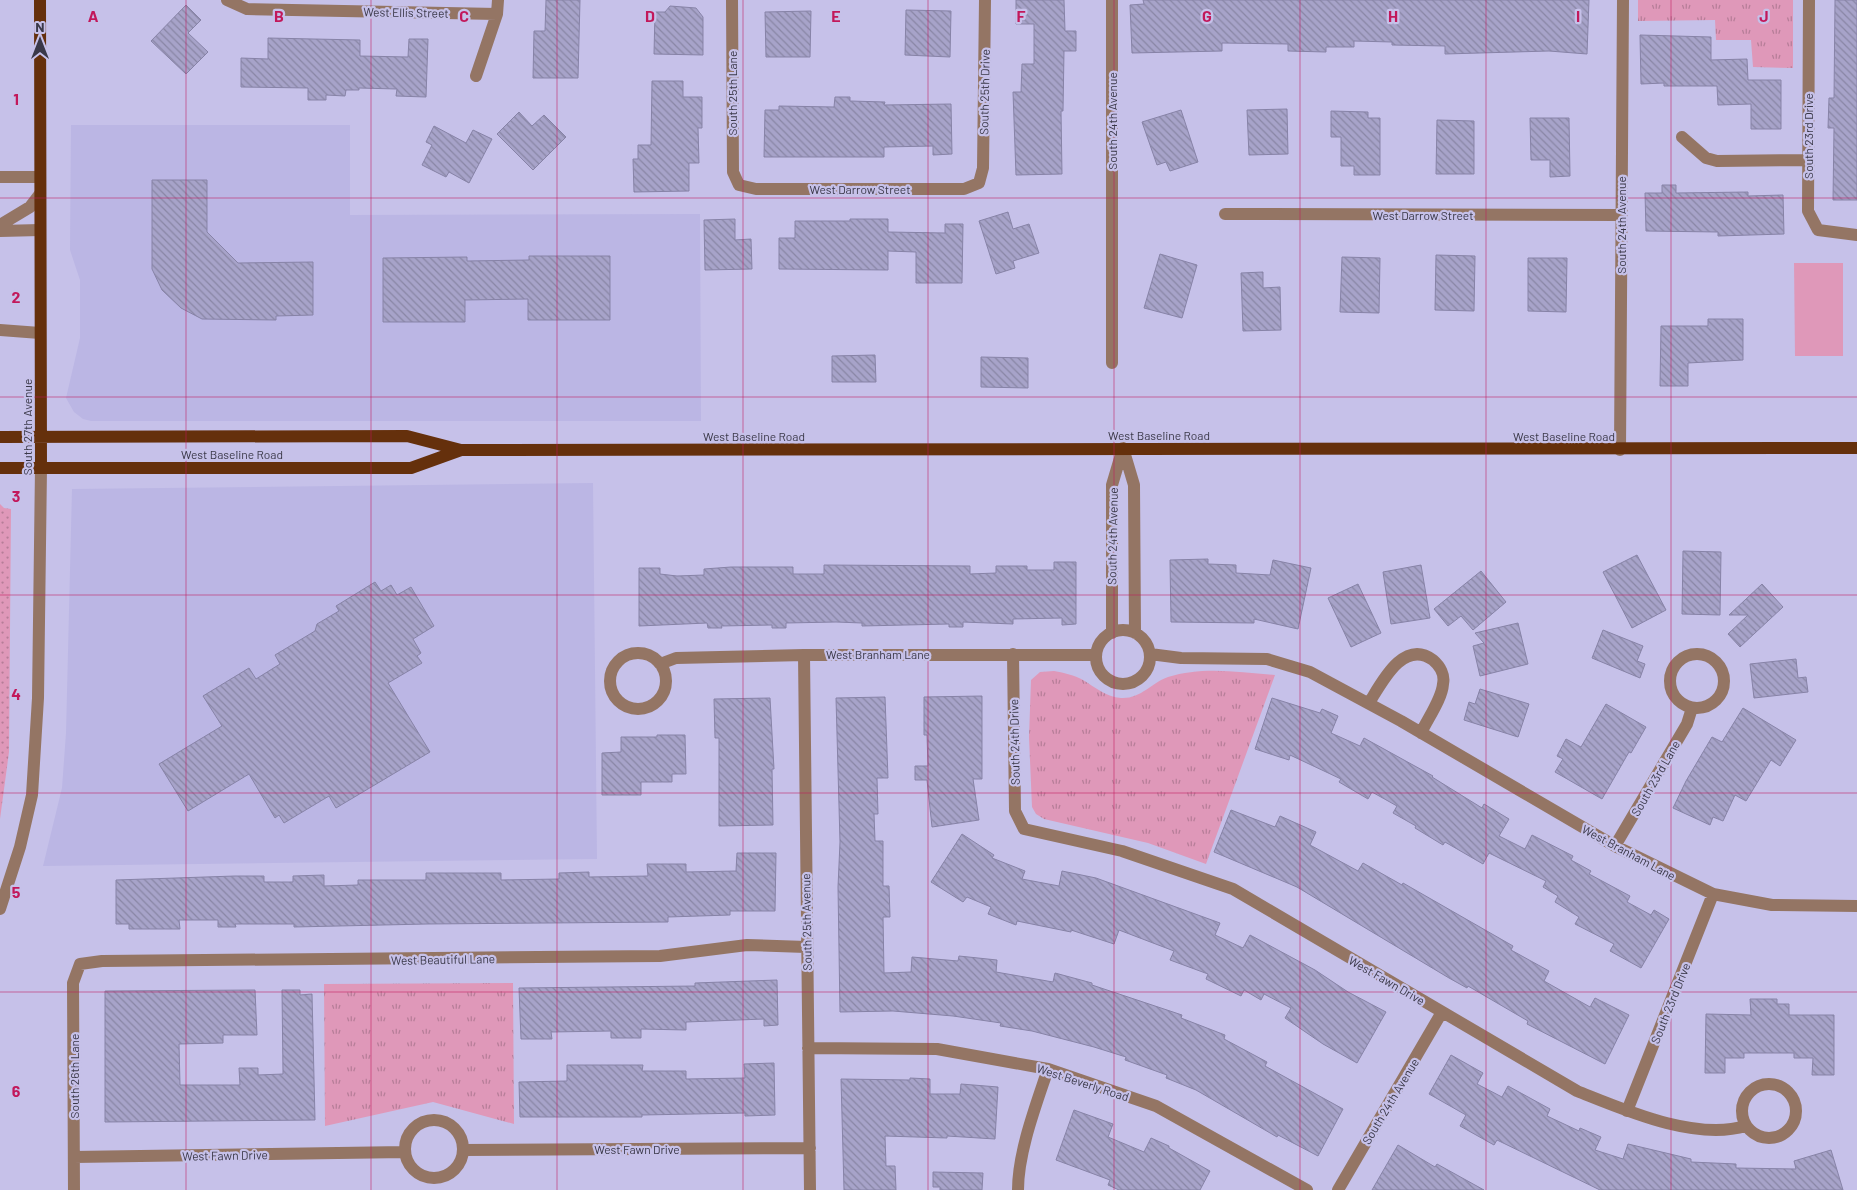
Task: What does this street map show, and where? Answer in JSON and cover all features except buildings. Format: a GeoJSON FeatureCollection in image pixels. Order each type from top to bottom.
{"type":"FeatureCollection","features":[{"type":"Feature","properties":{"kind":"main road","name":"South 27th Avenue"},"geometry":{"type":"LineString","coordinates":[[40,0],[41,468]]}},
{"type":"Feature","properties":{"kind":"main road","name":"West Baseline Road"},"geometry":{"type":"LineString","coordinates":[[0,437],[408,436],[461,450],[1123,448],[1620,450],[1857,448]]}},
{"type":"Feature","properties":{"kind":"main road","name":"West Baseline Road"},"geometry":{"type":"LineString","coordinates":[[0,468],[411,468],[461,450]]}},
{"type":"Feature","properties":{"kind":"street","name":"West Ellis Street"},"geometry":{"type":"LineString","coordinates":[[228,0],[247,9],[497,14]]}},
{"type":"Feature","properties":{"kind":"street"},"geometry":{"type":"LineString","coordinates":[[476,76],[497,14],[498,0]]}},
{"type":"Feature","properties":{"kind":"street","name":"South 25th Lane"},"geometry":{"type":"LineString","coordinates":[[732,0],[732,172],[739,185]]}},
{"type":"Feature","properties":{"kind":"street","name":"South 25th Drive"},"geometry":{"type":"LineString","coordinates":[[980,183],[983,168],[985,0]]}},
{"type":"Feature","properties":{"kind":"street","name":"South 24th Avenue"},"geometry":{"type":"LineString","coordinates":[[1112,0],[1112,363]]}},
{"type":"Feature","properties":{"kind":"street","name":"South 24th Avenue"},"geometry":{"type":"LineString","coordinates":[[1620,450],[1623,0]]}},
{"type":"Feature","properties":{"kind":"street","name":"South 23rd Drive"},"geometry":{"type":"LineString","coordinates":[[1809,0],[1808,211],[1815,227],[1822,232],[1857,235]]}},
{"type":"Feature","properties":{"kind":"street"},"geometry":{"type":"LineString","coordinates":[[1682,136],[1706,158],[1717,161],[1808,160]]}},
{"type":"Feature","properties":{"kind":"street"},"geometry":{"type":"LineString","coordinates":[[0,177],[40,177]]}},
{"type":"Feature","properties":{"kind":"street","name":"West Darrow Street"},"geometry":{"type":"LineString","coordinates":[[739,185],[756,189],[964,189],[980,183]]}},
{"type":"Feature","properties":{"kind":"street"},"geometry":{"type":"LineString","coordinates":[[0,225],[30,207],[40,194]]}},
{"type":"Feature","properties":{"kind":"street","name":"West Darrow Street"},"geometry":{"type":"LineString","coordinates":[[1225,214],[1621,215]]}},
{"type":"Feature","properties":{"kind":"street"},"geometry":{"type":"LineString","coordinates":[[0,231],[40,230]]}},
{"type":"Feature","properties":{"kind":"street"},"geometry":{"type":"LineString","coordinates":[[0,330],[40,333]]}},
{"type":"Feature","properties":{"kind":"street","name":"South 24th Avenue"},"geometry":{"type":"LineString","coordinates":[[1112,633],[1112,485],[1123,448]]}},
{"type":"Feature","properties":{"kind":"street","name":"South 24th Avenue"},"geometry":{"type":"LineString","coordinates":[[1123,448],[1134,485],[1135,633]]}},
{"type":"Feature","properties":{"kind":"street","name":"South 27th Avenue"},"geometry":{"type":"LineString","coordinates":[[0,909],[20,847],[32,795],[37,706],[41,468]]}},
{"type":"Feature","properties":{"kind":"street"},"geometry":{"type":"LineString","coordinates":[[1124,630],[1135,633],[1147,646],[1150,654],[1146,671],[1140,678],[1124,684],[1107,678],[1097,664],[1096,655],[1101,642],[1112,633],[1124,630]]}},
{"type":"Feature","properties":{"kind":"street"},"geometry":{"type":"LineString","coordinates":[[637,653],[646,654],[660,664],[666,680],[661,697],[655,703],[637,709],[627,707],[613,694],[610,685],[610,675],[620,659],[637,653]]}},
{"type":"Feature","properties":{"kind":"street","name":"West Branham Lane"},"geometry":{"type":"LineString","coordinates":[[660,664],[676,658],[804,654],[1096,655]]}},
{"type":"Feature","properties":{"kind":"street","name":"South 25th Avenue"},"geometry":{"type":"LineString","coordinates":[[804,654],[810,1190]]}},
{"type":"Feature","properties":{"kind":"street","name":"South 24th Drive"},"geometry":{"type":"LineString","coordinates":[[1013,654],[1015,811],[1024,829]]}},
{"type":"Feature","properties":{"kind":"street","name":"West Branham Lane"},"geometry":{"type":"LineString","coordinates":[[1150,654],[1181,658],[1267,659],[1310,672],[1421,733],[1615,846],[1713,894],[1772,904],[1857,906]]}},
{"type":"Feature","properties":{"kind":"street"},"geometry":{"type":"LineString","coordinates":[[1368,704],[1388,672],[1398,662],[1408,656],[1429,658],[1436,663],[1443,673],[1444,684],[1421,733]]}},
{"type":"Feature","properties":{"kind":"street"},"geometry":{"type":"LineString","coordinates":[[1688,656],[1706,656],[1720,666],[1724,684],[1722,692],[1710,705],[1692,708],[1684,705],[1672,692],[1670,675],[1680,660],[1688,656]]}},
{"type":"Feature","properties":{"kind":"street","name":"South 23rd Lane"},"geometry":{"type":"LineString","coordinates":[[1615,846],[1686,724],[1692,708]]}},
{"type":"Feature","properties":{"kind":"street","name":"West Fawn Drive"},"geometry":{"type":"LineString","coordinates":[[1024,829],[1122,851],[1232,889],[1577,1091],[1627,1111],[1681,1126],[1708,1130],[1736,1129],[1746,1126]]}},
{"type":"Feature","properties":{"kind":"street","name":"South 23rd Drive"},"geometry":{"type":"LineString","coordinates":[[1627,1111],[1713,894]]}},
{"type":"Feature","properties":{"kind":"street","name":"West Beautiful Lane"},"geometry":{"type":"LineString","coordinates":[[80,964],[102,960],[660,956],[747,945],[806,947]]}},
{"type":"Feature","properties":{"kind":"street","name":"South 26th Lane"},"geometry":{"type":"LineString","coordinates":[[74,1190],[73,983],[80,964]]}},
{"type":"Feature","properties":{"kind":"street","name":"South 24th Avenue"},"geometry":{"type":"LineString","coordinates":[[1338,1190],[1442,1012]]}},
{"type":"Feature","properties":{"kind":"street","name":"West Beverly Road"},"geometry":{"type":"LineString","coordinates":[[808,1048],[937,1049],[1048,1069],[1156,1106],[1308,1190]]}},
{"type":"Feature","properties":{"kind":"street"},"geometry":{"type":"LineString","coordinates":[[1018,1190],[1018,1178],[1030,1127],[1048,1069]]}},
{"type":"Feature","properties":{"kind":"street"},"geometry":{"type":"LineString","coordinates":[[1770,1084],[1778,1086],[1792,1096],[1795,1104],[1794,1121],[1783,1134],[1767,1138],[1759,1137],[1746,1126],[1741,1110],[1747,1094],[1754,1089],[1770,1084]]}},
{"type":"Feature","properties":{"kind":"street"},"geometry":{"type":"LineString","coordinates":[[438,1120],[453,1127],[462,1141],[463,1150],[458,1166],[435,1184],[415,1171],[407,1159],[406,1152],[409,1135],[414,1128],[429,1121],[438,1120]]}},
{"type":"Feature","properties":{"kind":"street","name":"West Fawn Drive"},"geometry":{"type":"LineString","coordinates":[[463,1150],[810,1148]]}},
{"type":"Feature","properties":{"kind":"street","name":"West Fawn Drive"},"geometry":{"type":"LineString","coordinates":[[74,1157],[406,1152]]}},
{"type":"Feature","properties":{"kind":"shaded area"},"geometry":{"type":"Polygon","coordinates":[[[71,125],[350,125],[350,215],[700,214],[701,421],[91,421],[83,419],[74,412],[66,398],[80,338],[80,280],[70,250],[71,125]]]}},
{"type":"Feature","properties":{"kind":"shaded area"},"geometry":{"type":"Polygon","coordinates":[[[593,483],[597,859],[43,866],[62,788],[66,733],[72,489],[593,483]]]}},
{"type":"Feature","properties":{"kind":"green space"},"geometry":{"type":"Polygon","coordinates":[[[1638,0],[1793,0],[1793,68],[1753,67],[1751,40],[1716,40],[1715,20],[1638,21],[1638,0]]]}},
{"type":"Feature","properties":{"kind":"green space"},"geometry":{"type":"Polygon","coordinates":[[[1794,263],[1843,263],[1843,356],[1795,356],[1794,263]]]}},
{"type":"Feature","properties":{"kind":"green space"},"geometry":{"type":"Polygon","coordinates":[[[0,504],[4,508],[11,509],[9,752],[0,819],[0,504]]]}},
{"type":"Feature","properties":{"kind":"green space"},"geometry":{"type":"Polygon","coordinates":[[[1054,671],[1076,677],[1106,694],[1121,698],[1134,696],[1168,677],[1194,672],[1235,671],[1275,675],[1206,864],[1148,843],[1044,819],[1036,814],[1032,807],[1029,737],[1031,680],[1040,672],[1054,671]]]}},
{"type":"Feature","properties":{"kind":"green space"},"geometry":{"type":"Polygon","coordinates":[[[513,983],[514,1124],[433,1102],[325,1126],[324,984],[513,983]]]}}]}
